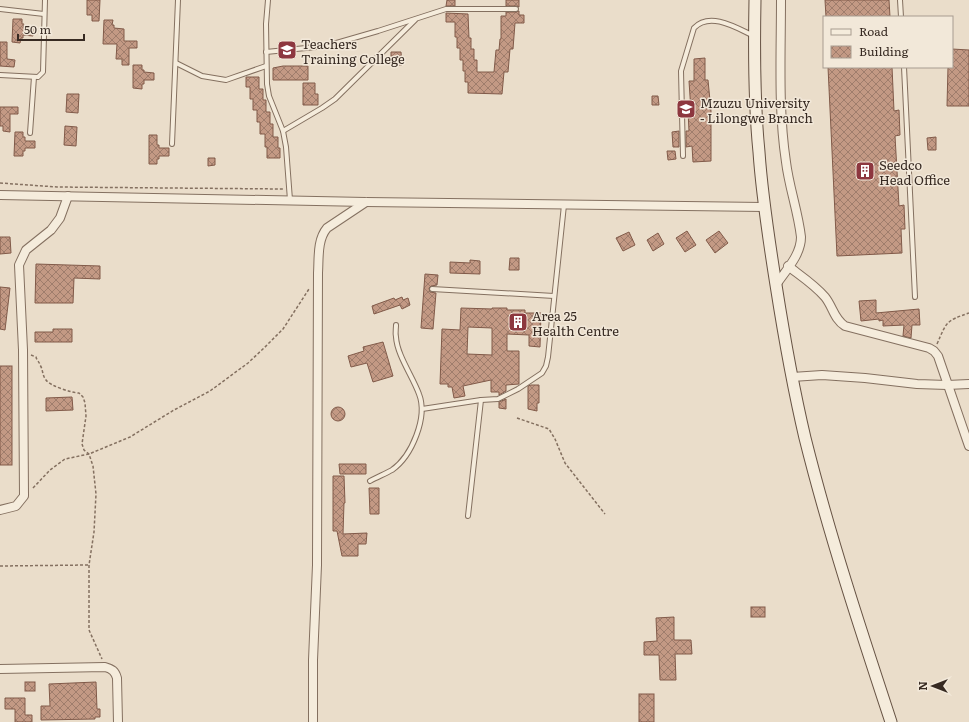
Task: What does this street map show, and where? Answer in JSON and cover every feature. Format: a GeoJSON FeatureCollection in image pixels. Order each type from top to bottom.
{"type":"FeatureCollection","features":[{"type":"Feature","properties":{"kind":"main road"},"geometry":{"type":"LineString","coordinates":[[755,0],[755,85],[764,207],[792,377],[820,495],[848,590],[891,722]]}},
{"type":"Feature","properties":{"kind":"street"},"geometry":{"type":"LineString","coordinates":[[776,285],[798,252],[801,244],[801,237],[786,162],[782,128],[781,0]]}},
{"type":"Feature","properties":{"kind":"street"},"geometry":{"type":"LineString","coordinates":[[0,195],[366,202],[764,207]]}},
{"type":"Feature","properties":{"kind":"street"},"geometry":{"type":"LineString","coordinates":[[0,510],[16,506],[24,496],[23,350],[20,265],[22,256],[26,250],[51,230],[60,218],[68,196]]}},
{"type":"Feature","properties":{"kind":"street"},"geometry":{"type":"LineString","coordinates":[[313,722],[313,660],[317,565],[318,273],[320,245],[323,233],[327,228],[366,202]]}},
{"type":"Feature","properties":{"kind":"street"},"geometry":{"type":"LineString","coordinates":[[788,266],[812,284],[825,297],[836,318],[845,326],[929,348],[934,351],[938,356],[969,446]]}},
{"type":"Feature","properties":{"kind":"street"},"geometry":{"type":"LineString","coordinates":[[792,377],[822,375],[917,384],[969,384]]}},
{"type":"Feature","properties":{"kind":"street"},"geometry":{"type":"LineString","coordinates":[[0,669],[111,668],[115,672],[117,678],[118,722]]}},
{"type":"Feature","properties":{"kind":"lane"},"geometry":{"type":"LineString","coordinates":[[0,75],[38,77],[43,72],[45,0]]}},
{"type":"Feature","properties":{"kind":"lane"},"geometry":{"type":"LineString","coordinates":[[172,144],[178,0]]}},
{"type":"Feature","properties":{"kind":"lane"},"geometry":{"type":"LineString","coordinates":[[268,0],[266,24],[267,84],[269,96],[283,130],[290,200]]}},
{"type":"Feature","properties":{"kind":"lane"},"geometry":{"type":"LineString","coordinates":[[900,0],[901,16]]}},
{"type":"Feature","properties":{"kind":"lane"},"geometry":{"type":"LineString","coordinates":[[0,9],[44,14]]}},
{"type":"Feature","properties":{"kind":"lane"},"geometry":{"type":"LineString","coordinates":[[266,52],[326,46],[446,9],[516,9]]}},
{"type":"Feature","properties":{"kind":"lane"},"geometry":{"type":"LineString","coordinates":[[283,130],[322,108],[335,98],[416,19]]}},
{"type":"Feature","properties":{"kind":"lane"},"geometry":{"type":"LineString","coordinates":[[683,156],[681,71],[694,28],[703,22],[722,22],[754,36]]}},
{"type":"Feature","properties":{"kind":"lane"},"geometry":{"type":"LineString","coordinates":[[176,63],[202,76],[226,80],[266,66]]}},
{"type":"Feature","properties":{"kind":"lane"},"geometry":{"type":"LineString","coordinates":[[904,68],[915,297]]}},
{"type":"Feature","properties":{"kind":"lane"},"geometry":{"type":"LineString","coordinates":[[30,133],[34,77]]}},
{"type":"Feature","properties":{"kind":"lane"},"geometry":{"type":"LineString","coordinates":[[422,409],[481,400],[498,399],[518,389],[542,373],[546,366],[548,357],[564,204]]}},
{"type":"Feature","properties":{"kind":"lane"},"geometry":{"type":"LineString","coordinates":[[432,289],[554,296]]}},
{"type":"Feature","properties":{"kind":"lane"},"geometry":{"type":"LineString","coordinates":[[370,481],[392,469],[407,455],[417,434],[422,409],[420,395],[398,348],[396,325]]}},
{"type":"Feature","properties":{"kind":"lane"},"geometry":{"type":"LineString","coordinates":[[468,516],[481,400]]}},
{"type":"Feature","properties":{"kind":"path"},"geometry":{"type":"LineString","coordinates":[[0,183],[57,186],[290,189]]}},
{"type":"Feature","properties":{"kind":"path"},"geometry":{"type":"LineString","coordinates":[[24,496],[50,470],[65,459],[89,454],[130,437],[174,410],[210,391],[248,363],[283,329],[311,287],[318,273]]}},
{"type":"Feature","properties":{"kind":"path"},"geometry":{"type":"LineString","coordinates":[[934,351],[946,323],[952,318],[969,313]]}},
{"type":"Feature","properties":{"kind":"path"},"geometry":{"type":"LineString","coordinates":[[23,350],[36,357],[42,373],[50,385],[66,389],[72,393],[79,393],[83,397],[86,416],[82,444],[84,450],[89,454],[94,466],[96,494],[94,532],[89,565],[89,630],[105,667]]}},
{"type":"Feature","properties":{"kind":"path"},"geometry":{"type":"LineString","coordinates":[[517,418],[549,429],[565,463],[605,514]]}},
{"type":"Feature","properties":{"kind":"path"},"geometry":{"type":"LineString","coordinates":[[0,566],[89,565]]}},
{"type":"Feature","properties":{"kind":"building"},"geometry":{"type":"Polygon","coordinates":[[[87,0],[100,0],[99,21],[92,21],[92,15],[87,15],[87,0]]]}},
{"type":"Feature","properties":{"kind":"building"},"geometry":{"type":"Polygon","coordinates":[[[447,0],[455,0],[455,6],[446,6],[447,0]]]}},
{"type":"Feature","properties":{"kind":"building"},"geometry":{"type":"Polygon","coordinates":[[[506,0],[519,0],[519,7],[506,6],[506,0]]]}},
{"type":"Feature","properties":{"kind":"building"},"geometry":{"type":"Polygon","coordinates":[[[825,0],[889,0],[890,16],[826,16],[825,0]]]}},
{"type":"Feature","properties":{"kind":"building"},"geometry":{"type":"Polygon","coordinates":[[[519,11],[519,15],[524,15],[524,23],[515,23],[513,49],[510,49],[508,72],[504,72],[502,94],[468,93],[468,82],[465,82],[465,71],[463,71],[463,60],[460,60],[460,48],[457,48],[455,22],[446,22],[446,13],[468,14],[469,38],[471,38],[471,49],[474,49],[474,60],[477,60],[477,72],[494,72],[496,50],[499,50],[501,39],[501,16],[506,16],[506,12],[519,11]]]}},
{"type":"Feature","properties":{"kind":"building"},"geometry":{"type":"Polygon","coordinates":[[[13,19],[22,19],[22,24],[24,24],[23,28],[33,28],[33,36],[23,35],[20,43],[12,42],[13,19]]]}},
{"type":"Feature","properties":{"kind":"building"},"geometry":{"type":"Polygon","coordinates":[[[104,20],[113,20],[112,25],[114,25],[114,28],[124,29],[124,41],[137,41],[137,48],[129,48],[129,65],[122,65],[122,59],[116,59],[117,44],[103,44],[104,20]]]}},
{"type":"Feature","properties":{"kind":"building"},"geometry":{"type":"Polygon","coordinates":[[[0,42],[7,42],[7,59],[15,60],[14,67],[0,66],[0,42]]]}},
{"type":"Feature","properties":{"kind":"building"},"geometry":{"type":"Polygon","coordinates":[[[953,49],[969,50],[969,106],[947,106],[948,68],[953,68],[953,49]]]}},
{"type":"Feature","properties":{"kind":"building"},"geometry":{"type":"Polygon","coordinates":[[[391,52],[401,52],[402,65],[391,65],[391,52]]]}},
{"type":"Feature","properties":{"kind":"building"},"geometry":{"type":"Polygon","coordinates":[[[705,58],[705,80],[708,80],[711,111],[711,161],[693,162],[692,146],[686,147],[686,131],[689,131],[688,111],[691,111],[689,81],[694,81],[694,59],[705,58]]]}},
{"type":"Feature","properties":{"kind":"building"},"geometry":{"type":"Polygon","coordinates":[[[133,65],[142,65],[142,70],[144,70],[144,72],[154,73],[154,80],[144,80],[142,89],[133,88],[133,65]]]}},
{"type":"Feature","properties":{"kind":"building"},"geometry":{"type":"Polygon","coordinates":[[[283,66],[308,66],[308,80],[273,80],[273,68],[283,66]]]}},
{"type":"Feature","properties":{"kind":"building","name":"Seedco Head Office"},"geometry":{"type":"Polygon","coordinates":[[[828,68],[892,68],[894,111],[899,110],[900,135],[895,136],[899,206],[904,205],[905,229],[901,229],[902,253],[837,256],[828,68]]]}},
{"type":"Feature","properties":{"kind":"building"},"geometry":{"type":"Polygon","coordinates":[[[246,77],[259,77],[259,89],[263,89],[263,100],[266,100],[266,112],[270,112],[270,124],[273,124],[273,137],[278,137],[280,158],[267,158],[265,134],[260,134],[260,122],[257,122],[257,110],[253,110],[253,99],[250,99],[250,87],[246,87],[246,77]]]}},
{"type":"Feature","properties":{"kind":"building"},"geometry":{"type":"Polygon","coordinates":[[[303,83],[315,83],[315,94],[318,94],[318,105],[303,105],[303,83]]]}},
{"type":"Feature","properties":{"kind":"building"},"geometry":{"type":"Polygon","coordinates":[[[67,94],[79,94],[78,113],[66,112],[67,94]]]}},
{"type":"Feature","properties":{"kind":"building"},"geometry":{"type":"Polygon","coordinates":[[[652,96],[658,96],[659,105],[652,105],[652,96]]]}},
{"type":"Feature","properties":{"kind":"building"},"geometry":{"type":"Polygon","coordinates":[[[0,107],[18,107],[18,114],[10,114],[10,132],[3,131],[3,126],[0,126],[0,107]]]}},
{"type":"Feature","properties":{"kind":"building"},"geometry":{"type":"Polygon","coordinates":[[[65,126],[77,127],[76,146],[64,145],[65,126]]]}},
{"type":"Feature","properties":{"kind":"building"},"geometry":{"type":"Polygon","coordinates":[[[679,131],[679,147],[673,147],[672,132],[679,131]]]}},
{"type":"Feature","properties":{"kind":"building"},"geometry":{"type":"Polygon","coordinates":[[[15,132],[23,132],[25,141],[35,141],[35,148],[25,148],[25,151],[23,151],[23,156],[14,156],[15,132]]]}},
{"type":"Feature","properties":{"kind":"building"},"geometry":{"type":"Polygon","coordinates":[[[149,135],[157,135],[157,145],[159,145],[159,148],[169,148],[169,156],[159,156],[159,159],[157,159],[157,164],[149,164],[149,135]]]}},
{"type":"Feature","properties":{"kind":"building"},"geometry":{"type":"Polygon","coordinates":[[[936,137],[936,150],[928,150],[927,138],[936,137]]]}},
{"type":"Feature","properties":{"kind":"building"},"geometry":{"type":"Polygon","coordinates":[[[667,151],[675,151],[676,159],[668,160],[667,151]]]}},
{"type":"Feature","properties":{"kind":"building"},"geometry":{"type":"Polygon","coordinates":[[[208,158],[215,158],[215,165],[208,166],[208,158]]]}},
{"type":"Feature","properties":{"kind":"building"},"geometry":{"type":"Polygon","coordinates":[[[687,231],[696,245],[685,252],[676,238],[687,231]]]}},
{"type":"Feature","properties":{"kind":"building"},"geometry":{"type":"Polygon","coordinates":[[[719,231],[728,243],[715,253],[706,240],[719,231]]]}},
{"type":"Feature","properties":{"kind":"building"},"geometry":{"type":"Polygon","coordinates":[[[629,232],[635,245],[623,251],[616,238],[629,232]]]}},
{"type":"Feature","properties":{"kind":"building"},"geometry":{"type":"Polygon","coordinates":[[[658,233],[664,244],[653,251],[647,240],[658,233]]]}},
{"type":"Feature","properties":{"kind":"building"},"geometry":{"type":"Polygon","coordinates":[[[0,237],[10,237],[11,253],[0,254],[0,237]]]}},
{"type":"Feature","properties":{"kind":"building"},"geometry":{"type":"Polygon","coordinates":[[[510,258],[519,258],[519,270],[509,270],[510,258]]]}},
{"type":"Feature","properties":{"kind":"building"},"geometry":{"type":"Polygon","coordinates":[[[470,260],[480,261],[480,274],[450,273],[450,262],[470,263],[470,260]]]}},
{"type":"Feature","properties":{"kind":"building"},"geometry":{"type":"Polygon","coordinates":[[[36,264],[100,266],[100,279],[74,278],[73,303],[35,303],[36,264]]]}},
{"type":"Feature","properties":{"kind":"building"},"geometry":{"type":"Polygon","coordinates":[[[425,274],[438,275],[437,285],[429,288],[430,292],[436,293],[433,329],[421,328],[425,274]]]}},
{"type":"Feature","properties":{"kind":"building"},"geometry":{"type":"Polygon","coordinates":[[[0,287],[10,288],[5,330],[0,329],[0,287]]]}},
{"type":"Feature","properties":{"kind":"building"},"geometry":{"type":"Polygon","coordinates":[[[402,297],[403,300],[408,298],[410,305],[402,309],[400,305],[374,314],[372,306],[394,298],[395,300],[402,297]]]}},
{"type":"Feature","properties":{"kind":"building"},"geometry":{"type":"Polygon","coordinates":[[[876,300],[876,313],[919,309],[920,325],[912,325],[911,338],[903,336],[904,325],[883,326],[883,320],[879,321],[879,319],[861,321],[859,301],[876,300]]]}},
{"type":"Feature","properties":{"kind":"building"},"geometry":{"type":"Polygon","coordinates":[[[461,308],[507,308],[507,310],[525,310],[525,313],[541,313],[540,347],[529,346],[529,335],[507,334],[507,351],[519,351],[519,384],[506,385],[506,391],[499,395],[499,392],[491,392],[491,380],[463,386],[465,396],[454,398],[452,387],[448,387],[448,384],[440,384],[442,329],[460,330],[461,308]],[[468,327],[467,354],[492,355],[492,328],[468,327]]]}},
{"type":"Feature","properties":{"kind":"building"},"geometry":{"type":"Polygon","coordinates":[[[53,329],[72,329],[72,342],[35,342],[35,332],[53,332],[53,329]]]}},
{"type":"Feature","properties":{"kind":"building"},"geometry":{"type":"Polygon","coordinates":[[[383,342],[393,376],[373,382],[367,363],[351,367],[348,356],[364,351],[363,347],[383,342]]]}},
{"type":"Feature","properties":{"kind":"building"},"geometry":{"type":"Polygon","coordinates":[[[0,366],[12,366],[12,465],[0,465],[0,366]]]}},
{"type":"Feature","properties":{"kind":"building"},"geometry":{"type":"Polygon","coordinates":[[[539,385],[539,403],[537,403],[537,411],[528,409],[528,386],[539,385]]]}},
{"type":"Feature","properties":{"kind":"building"},"geometry":{"type":"Polygon","coordinates":[[[72,397],[73,410],[46,411],[46,398],[72,397]]]}},
{"type":"Feature","properties":{"kind":"building"},"geometry":{"type":"Polygon","coordinates":[[[506,399],[506,409],[499,408],[499,402],[506,399]]]}},
{"type":"Feature","properties":{"kind":"building"},"geometry":{"type":"Polygon","coordinates":[[[338,407],[343,409],[345,414],[343,419],[338,421],[333,419],[331,414],[333,409],[338,407]]]}},
{"type":"Feature","properties":{"kind":"building"},"geometry":{"type":"Polygon","coordinates":[[[339,464],[366,464],[366,474],[340,474],[339,464]]]}},
{"type":"Feature","properties":{"kind":"building"},"geometry":{"type":"Polygon","coordinates":[[[333,476],[344,476],[345,503],[343,534],[367,533],[366,544],[358,544],[358,556],[342,556],[337,531],[333,531],[333,476]]]}},
{"type":"Feature","properties":{"kind":"building"},"geometry":{"type":"Polygon","coordinates":[[[369,488],[379,488],[379,514],[370,514],[369,488]]]}},
{"type":"Feature","properties":{"kind":"building"},"geometry":{"type":"Polygon","coordinates":[[[751,607],[765,607],[765,617],[751,617],[751,607]]]}},
{"type":"Feature","properties":{"kind":"building"},"geometry":{"type":"Polygon","coordinates":[[[674,617],[674,640],[691,640],[692,654],[675,654],[676,680],[660,680],[659,655],[644,655],[644,642],[657,641],[656,618],[674,617]]]}},
{"type":"Feature","properties":{"kind":"building"},"geometry":{"type":"Polygon","coordinates":[[[25,682],[35,682],[35,691],[25,691],[25,682]]]}},
{"type":"Feature","properties":{"kind":"building"},"geometry":{"type":"Polygon","coordinates":[[[96,682],[97,709],[100,709],[100,717],[95,717],[95,719],[41,720],[41,706],[50,706],[49,684],[96,682]]]}},
{"type":"Feature","properties":{"kind":"building"},"geometry":{"type":"Polygon","coordinates":[[[639,694],[654,694],[654,722],[639,722],[639,694]]]}},
{"type":"Feature","properties":{"kind":"building"},"geometry":{"type":"Polygon","coordinates":[[[5,698],[25,698],[25,715],[32,715],[32,722],[15,722],[15,709],[5,709],[5,698]]]}},
{"type":"Feature","properties":{"kind":"place","name":"Teachers Training College"},"geometry":{"type":"Point","coordinates":[287,50]}},
{"type":"Feature","properties":{"kind":"place","name":"Mzuzu University - Lilongwe Branch"},"geometry":{"type":"Point","coordinates":[686,109]}},
{"type":"Feature","properties":{"kind":"place","name":"Seedco Head Office"},"geometry":{"type":"Point","coordinates":[865,171]}},
{"type":"Feature","properties":{"kind":"place","name":"Area 25 Health Centre"},"geometry":{"type":"Point","coordinates":[518,322]}}]}
